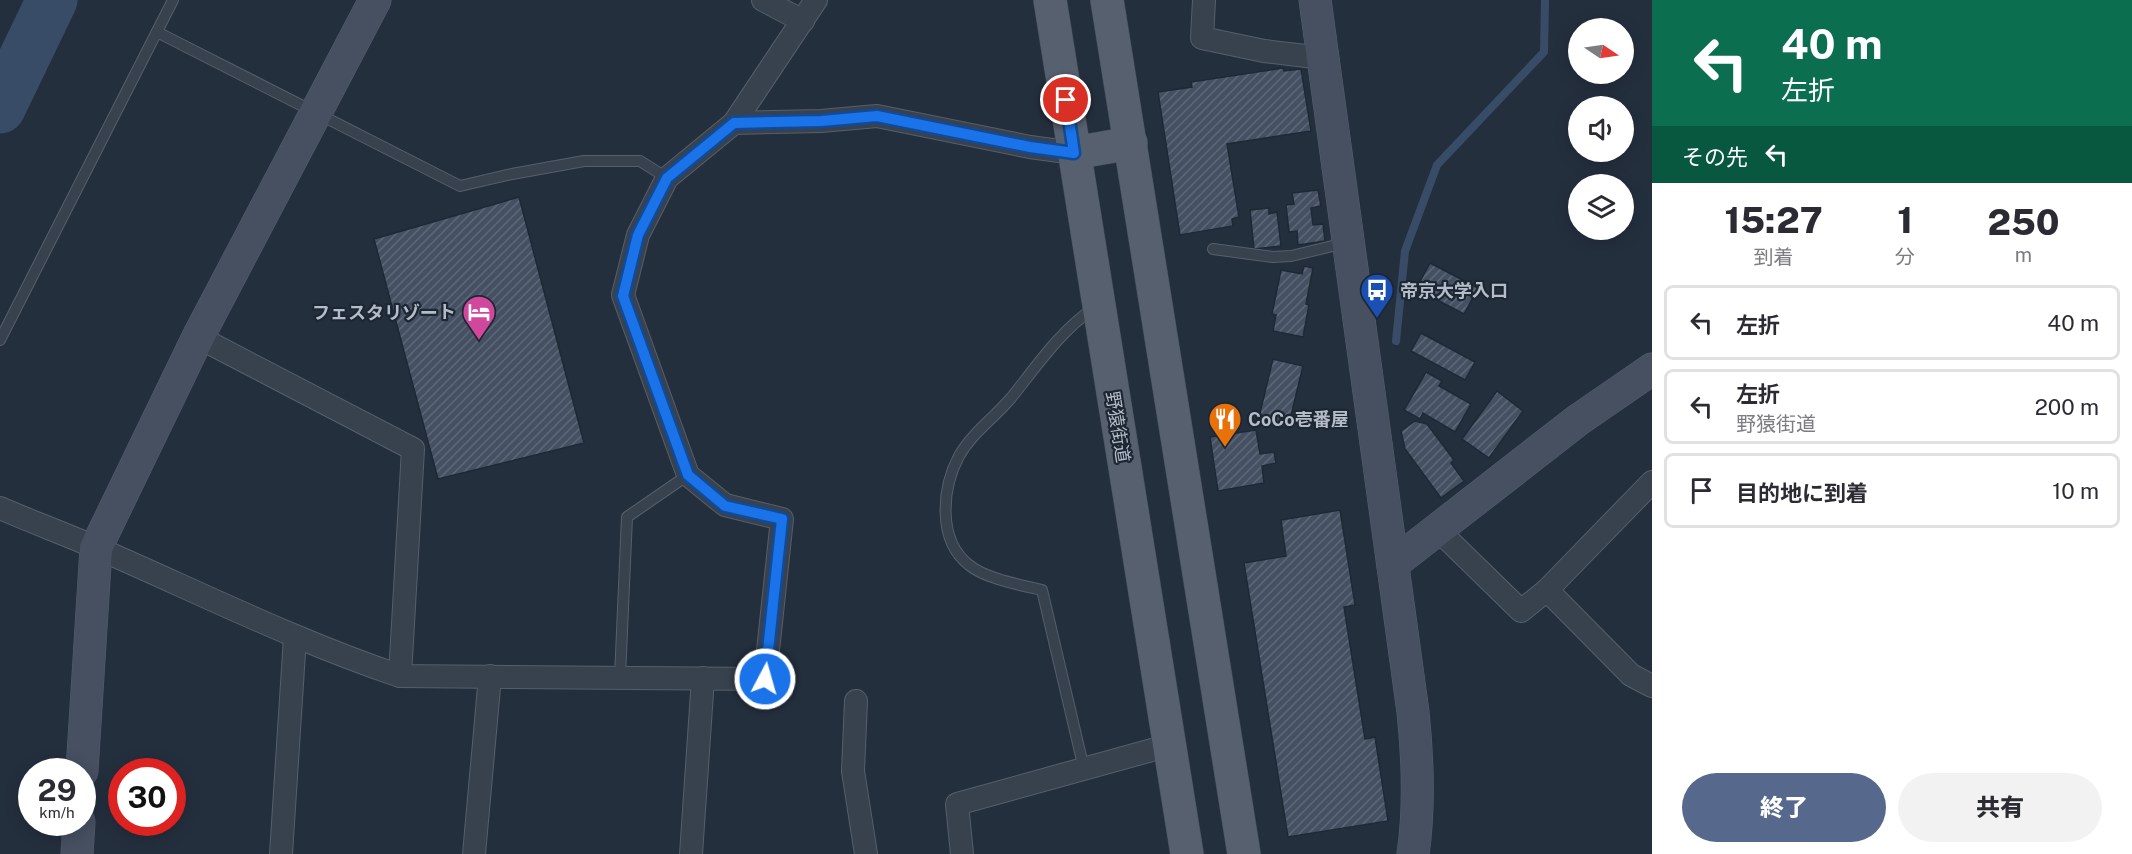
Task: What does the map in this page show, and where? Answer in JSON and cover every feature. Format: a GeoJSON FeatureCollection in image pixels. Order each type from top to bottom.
{"type":"FeatureCollection","features":[{"type":"Feature","properties":{"kind":"main road","name":"野猿街道"},"geometry":{"type":"LineString","coordinates":[[1050,0],[1187,854]]}},
{"type":"Feature","properties":{"kind":"main road"},"geometry":{"type":"LineString","coordinates":[[1107,0],[1244,854]]}},
{"type":"Feature","properties":{"kind":"main road"},"geometry":{"type":"LineString","coordinates":[[1074,153],[1131,143]]}},
{"type":"Feature","properties":{"kind":"street"},"geometry":{"type":"LineString","coordinates":[[83,758],[96,548],[198,337],[375,0]]}},
{"type":"Feature","properties":{"kind":"street"},"geometry":{"type":"LineString","coordinates":[[764,0],[804,21]]}},
{"type":"Feature","properties":{"kind":"street"},"geometry":{"type":"LineString","coordinates":[[0,508],[96,548],[295,637],[349,659],[400,676],[765,679],[782,519],[725,506],[688,475],[623,296],[638,235],[667,178],[734,123],[816,0]]}},
{"type":"Feature","properties":{"kind":"street"},"geometry":{"type":"LineString","coordinates":[[1203,0],[1202,38],[1264,51],[1323,57]]}},
{"type":"Feature","properties":{"kind":"street"},"geometry":{"type":"LineString","coordinates":[[1315,0],[1418,759],[1418,801],[1413,854]]}},
{"type":"Feature","properties":{"kind":"street"},"geometry":{"type":"LineString","coordinates":[[734,123],[821,121],[877,116],[1030,147],[1074,153]]}},
{"type":"Feature","properties":{"kind":"street"},"geometry":{"type":"LineString","coordinates":[[198,337],[413,449],[400,676]]}},
{"type":"Feature","properties":{"kind":"street"},"geometry":{"type":"LineString","coordinates":[[1393,564],[1578,420],[1652,369]]}},
{"type":"Feature","properties":{"kind":"street"},"geometry":{"type":"LineString","coordinates":[[1437,529],[1521,610],[1547,590],[1652,482]]}},
{"type":"Feature","properties":{"kind":"street"},"geometry":{"type":"LineString","coordinates":[[1547,590],[1631,675],[1652,686]]}},
{"type":"Feature","properties":{"kind":"street"},"geometry":{"type":"LineString","coordinates":[[281,854],[295,637]]}},
{"type":"Feature","properties":{"kind":"street"},"geometry":{"type":"LineString","coordinates":[[474,854],[490,676]]}},
{"type":"Feature","properties":{"kind":"street"},"geometry":{"type":"LineString","coordinates":[[691,854],[704,678]]}},
{"type":"Feature","properties":{"kind":"street"},"geometry":{"type":"LineString","coordinates":[[856,701],[853,771],[866,854]]}},
{"type":"Feature","properties":{"kind":"street"},"geometry":{"type":"LineString","coordinates":[[962,854],[957,804],[1170,745]]}},
{"type":"Feature","properties":{"kind":"street"},"geometry":{"type":"LineString","coordinates":[[77,854],[78,836]]}},
{"type":"Feature","properties":{"kind":"lane"},"geometry":{"type":"LineString","coordinates":[[0,340],[173,0]]}},
{"type":"Feature","properties":{"kind":"lane"},"geometry":{"type":"LineString","coordinates":[[157,32],[460,186],[584,161],[640,161],[667,178]]}},
{"type":"Feature","properties":{"kind":"lane"},"geometry":{"type":"LineString","coordinates":[[1213,249],[1273,257],[1291,256],[1348,242]]}},
{"type":"Feature","properties":{"kind":"lane"},"geometry":{"type":"LineString","coordinates":[[1084,769],[1042,590],[1011,583],[969,566],[956,550],[948,530],[945,500],[960,455],[986,422],[1006,403],[1076,321],[1099,305]]}},
{"type":"Feature","properties":{"kind":"lane"},"geometry":{"type":"LineString","coordinates":[[620,677],[627,517],[688,475]]}},
{"type":"Feature","properties":{"kind":"building"},"geometry":{"type":"Polygon","coordinates":[[[1283,68],[1284,71],[1301,69],[1311,131],[1227,144],[1239,217],[1232,219],[1233,226],[1180,235],[1158,92],[1192,87],[1191,82],[1283,68]]]}},
{"type":"Feature","properties":{"kind":"building"},"geometry":{"type":"Polygon","coordinates":[[[1318,190],[1321,206],[1311,208],[1313,225],[1323,224],[1325,241],[1298,245],[1297,231],[1289,232],[1286,205],[1294,204],[1292,193],[1318,190]]]}},
{"type":"Feature","properties":{"kind":"building","name":"フェスタリゾート"},"geometry":{"type":"Polygon","coordinates":[[[519,197],[584,443],[438,479],[374,239],[519,197]]]}},
{"type":"Feature","properties":{"kind":"building"},"geometry":{"type":"Polygon","coordinates":[[[1269,208],[1269,214],[1277,212],[1281,246],[1254,249],[1250,210],[1269,208]]]}},
{"type":"Feature","properties":{"kind":"building"},"geometry":{"type":"Polygon","coordinates":[[[1430,263],[1478,288],[1464,314],[1416,289],[1430,263]]]}},
{"type":"Feature","properties":{"kind":"building"},"geometry":{"type":"Polygon","coordinates":[[[1304,266],[1313,268],[1303,337],[1273,331],[1276,315],[1272,314],[1281,270],[1302,274],[1304,266]]]}},
{"type":"Feature","properties":{"kind":"building"},"geometry":{"type":"Polygon","coordinates":[[[1421,333],[1475,362],[1465,380],[1411,351],[1421,333]]]}},
{"type":"Feature","properties":{"kind":"building"},"geometry":{"type":"Polygon","coordinates":[[[1273,359],[1303,366],[1288,428],[1258,421],[1273,359]]]}},
{"type":"Feature","properties":{"kind":"building"},"geometry":{"type":"Polygon","coordinates":[[[1426,372],[1442,381],[1439,386],[1471,404],[1455,432],[1423,413],[1420,419],[1404,410],[1426,372]]]}},
{"type":"Feature","properties":{"kind":"building"},"geometry":{"type":"Polygon","coordinates":[[[1497,391],[1523,411],[1489,458],[1462,439],[1497,391]]]}},
{"type":"Feature","properties":{"kind":"building"},"geometry":{"type":"Polygon","coordinates":[[[1415,421],[1427,424],[1454,460],[1451,463],[1464,481],[1441,498],[1405,449],[1401,431],[1415,421]]]}},
{"type":"Feature","properties":{"kind":"building"},"geometry":{"type":"Polygon","coordinates":[[[1256,430],[1260,454],[1274,452],[1276,463],[1262,466],[1264,483],[1218,491],[1210,437],[1256,430]]]}},
{"type":"Feature","properties":{"kind":"building"},"geometry":{"type":"Polygon","coordinates":[[[1340,510],[1355,605],[1344,607],[1365,739],[1375,737],[1388,821],[1288,837],[1244,563],[1286,556],[1281,520],[1340,510]]]}},
{"type":"Feature","properties":{"kind":"waterway"},"geometry":{"type":"LineString","coordinates":[[0,108],[52,0]]}},
{"type":"Feature","properties":{"kind":"waterway"},"geometry":{"type":"LineString","coordinates":[[1396,341],[1405,251],[1437,165],[1544,52],[1545,0]]}},
{"type":"Feature","properties":{"kind":"place","name":"帝京大学入口"},"geometry":{"type":"Point","coordinates":[1377,319]}},
{"type":"Feature","properties":{"kind":"place","name":"フェスタリゾート"},"geometry":{"type":"Point","coordinates":[479,341]}},
{"type":"Feature","properties":{"kind":"place","name":"CoCo壱番屋"},"geometry":{"type":"Point","coordinates":[1225,448]}},
{"type":"Feature","properties":{"kind":"route"},"geometry":{"type":"LineString","coordinates":[[765,679],[782,519],[725,506],[688,475],[623,296],[638,235],[667,178],[734,123],[821,121],[877,116],[1030,147],[1074,153],[1066,100]]}}]}
